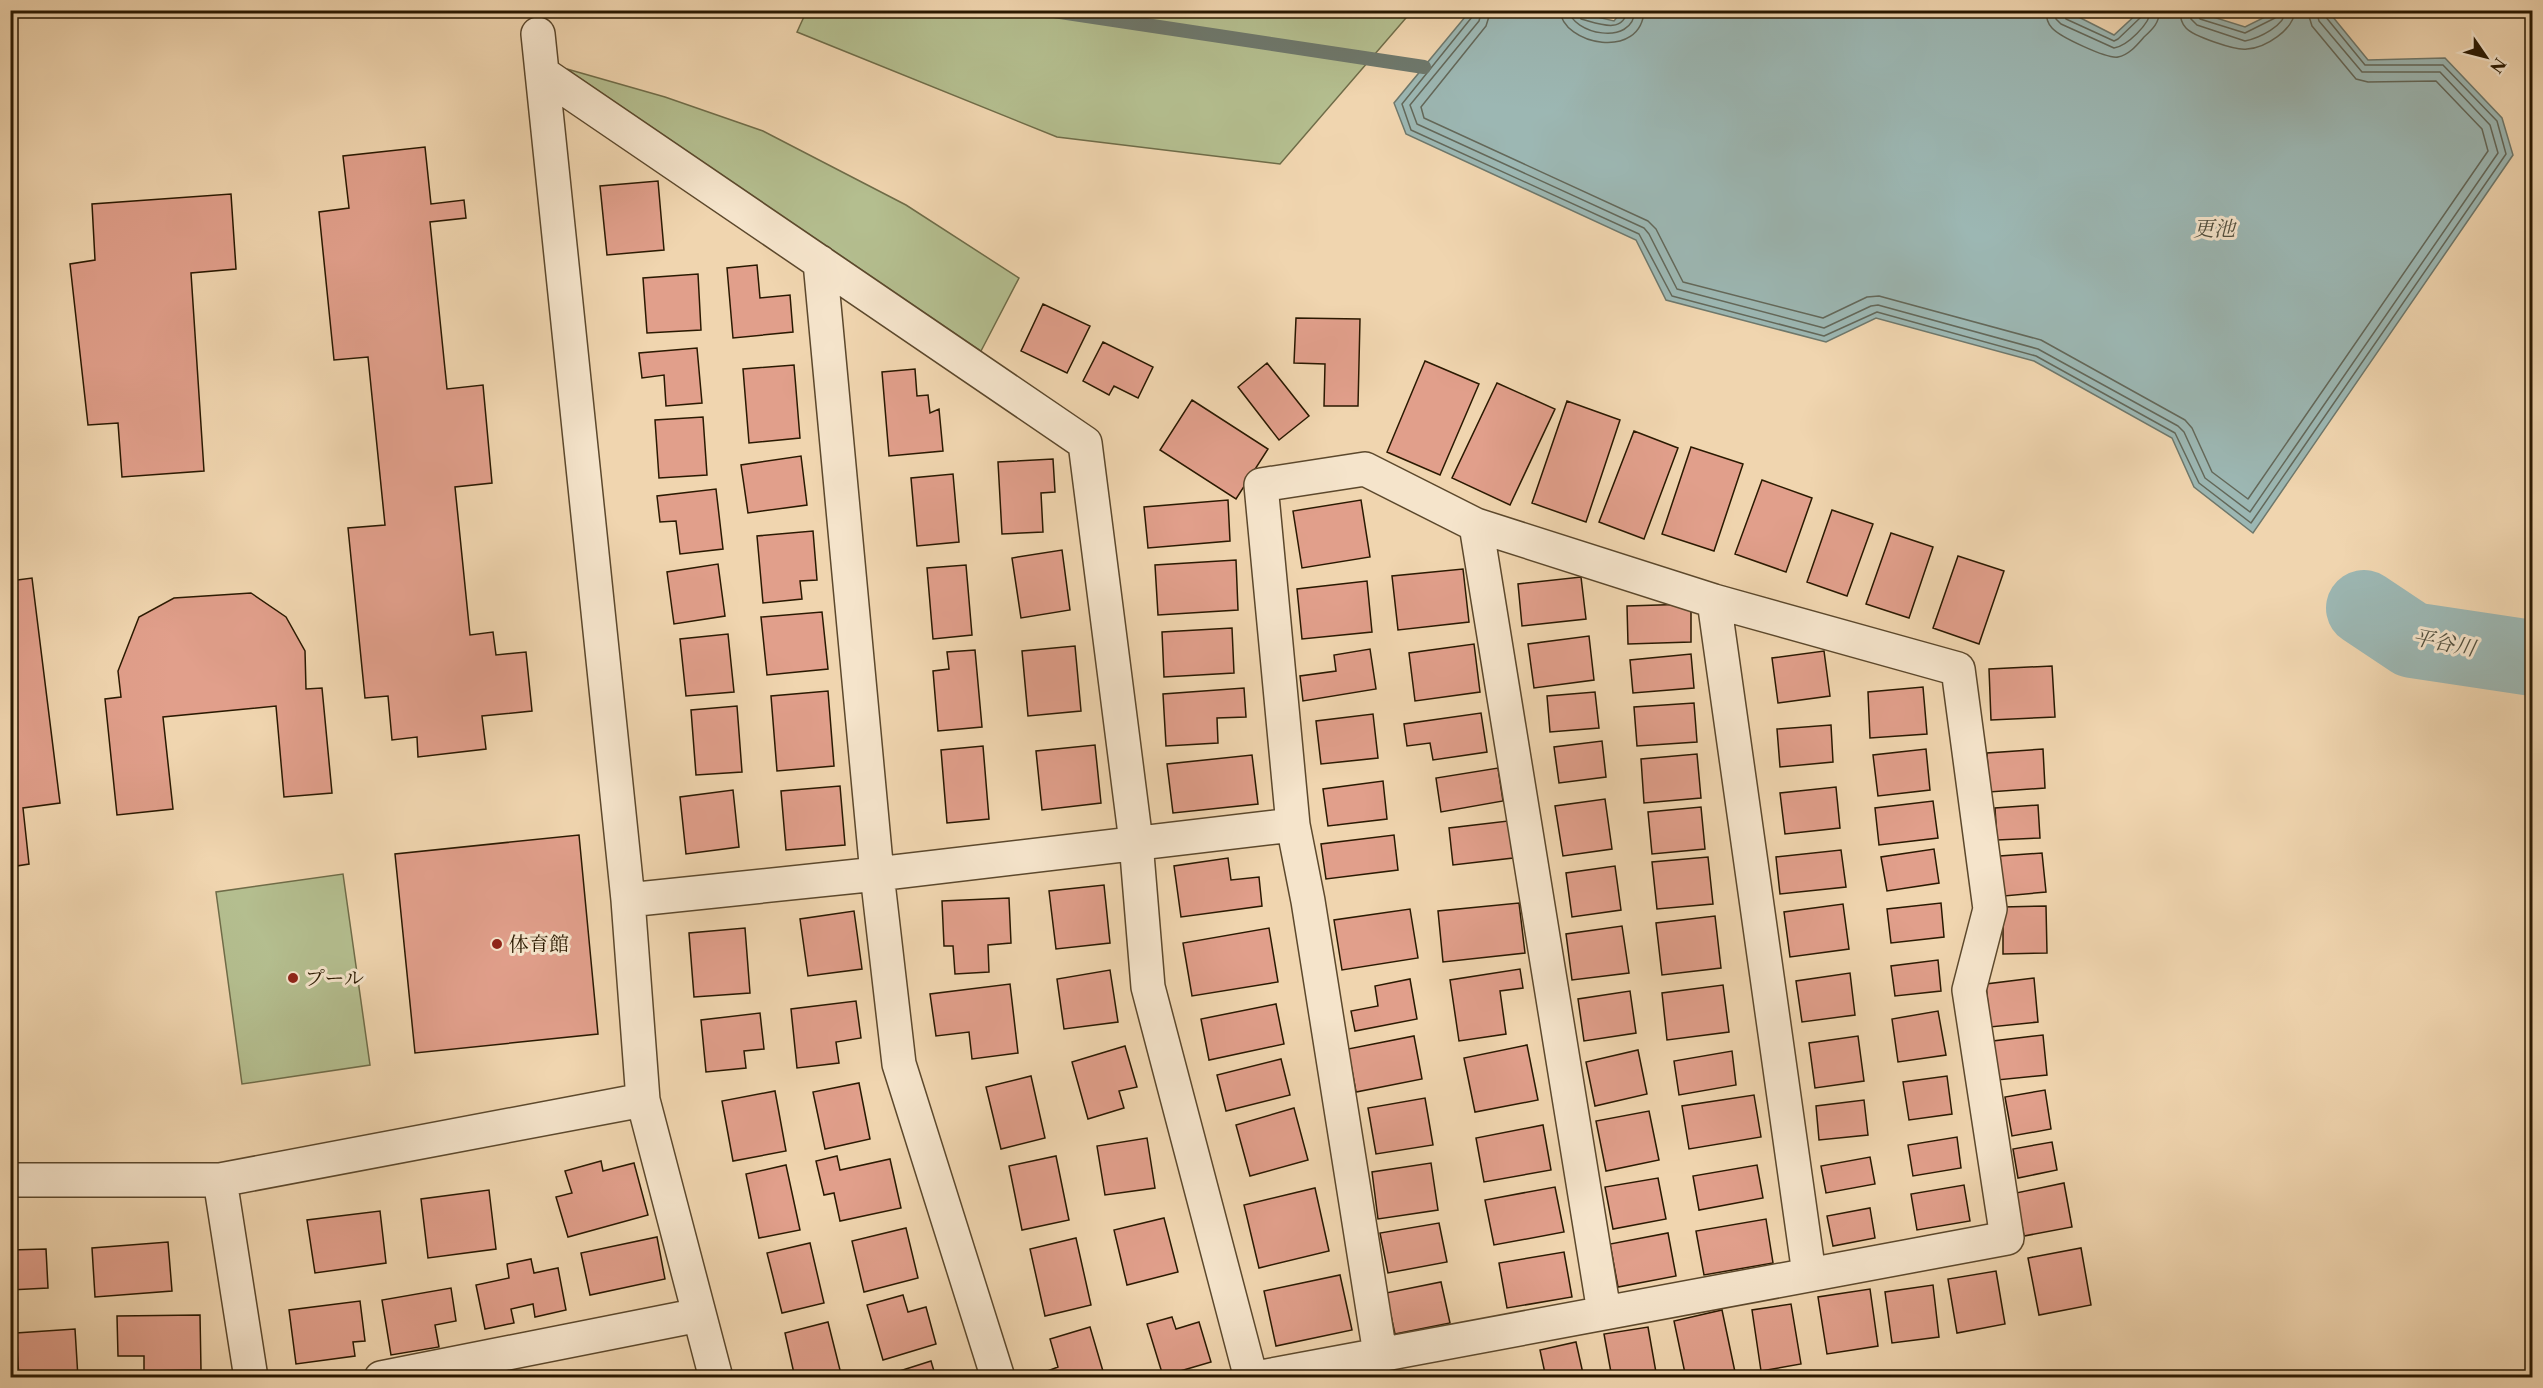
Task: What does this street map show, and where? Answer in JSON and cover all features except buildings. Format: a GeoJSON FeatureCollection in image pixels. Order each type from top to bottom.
{"type":"FeatureCollection","features":[{"type":"Feature","properties":{"kind":"street"},"geometry":{"type":"LineString","coordinates":[[538,34],[628,900],[644,1100],[716,1377]]}},
{"type":"Feature","properties":{"kind":"street"},"geometry":{"type":"LineString","coordinates":[[542,73],[1085,443],[1136,842],[1148,987],[1251,1377]]}},
{"type":"Feature","properties":{"kind":"street"},"geometry":{"type":"LineString","coordinates":[[820,262],[877,874],[899,1064],[998,1377]]}},
{"type":"Feature","properties":{"kind":"street"},"geometry":{"type":"LineString","coordinates":[[1256,1377],[2007,1238],[1969,990],[1990,909],[1958,669],[1714,601],[1476,525],[1365,469],[1261,485],[1293,825],[1310,912],[1380,1353]]}},
{"type":"Feature","properties":{"kind":"street"},"geometry":{"type":"LineString","coordinates":[[1476,525],[1604,1312]]}},
{"type":"Feature","properties":{"kind":"street"},"geometry":{"type":"LineString","coordinates":[[1714,601],[1809,1274]]}},
{"type":"Feature","properties":{"kind":"street"},"geometry":{"type":"LineString","coordinates":[[628,900],[877,874],[1293,825]]}},
{"type":"Feature","properties":{"kind":"street"},"geometry":{"type":"LineString","coordinates":[[10,1180],[220,1180],[644,1100]]}},
{"type":"Feature","properties":{"kind":"street"},"geometry":{"type":"LineString","coordinates":[[220,1180],[251,1377]]}},
{"type":"Feature","properties":{"kind":"street"},"geometry":{"type":"LineString","coordinates":[[381,1377],[699,1315]]}},
{"type":"Feature","properties":{"kind":"green space"},"geometry":{"type":"Polygon","coordinates":[[[807,10],[1412,11],[1280,164],[1057,137],[797,32],[807,10]]]}},
{"type":"Feature","properties":{"kind":"green space"},"geometry":{"type":"Polygon","coordinates":[[[567,69],[665,97],[763,131],[906,205],[1019,278],[981,351],[567,69]]]}},
{"type":"Feature","properties":{"kind":"green space","name":"プール"},"geometry":{"type":"Polygon","coordinates":[[[343,874],[370,1065],[242,1084],[216,892],[343,874]]]}},
{"type":"Feature","properties":{"kind":"water","name":"更池"},"geometry":{"type":"Polygon","coordinates":[[[1623,10],[2065,10],[2114,35],[2140,11],[2194,11],[2245,27],[2277,11],[2328,11],[2368,60],[2445,58],[2502,118],[2513,155],[2253,533],[2194,487],[2172,438],[2034,361],[1876,318],[1826,342],[1666,300],[1636,240],[1406,134],[1394,103],[1470,11],[1572,11],[1614,21],[1623,10]]]}},
{"type":"Feature","properties":{"kind":"waterway"},"geometry":{"type":"LineString","coordinates":[[1047,10],[1424,67]]}},
{"type":"Feature","properties":{"kind":"waterway","name":"平谷川"},"geometry":{"type":"LineString","coordinates":[[2364,608],[2412,640],[2532,658]]}},
{"type":"Feature","properties":{"kind":"place","name":"体育館"},"geometry":{"type":"Point","coordinates":[497,944]}},
{"type":"Feature","properties":{"kind":"place","name":"プール"},"geometry":{"type":"Point","coordinates":[293,978]}}]}
